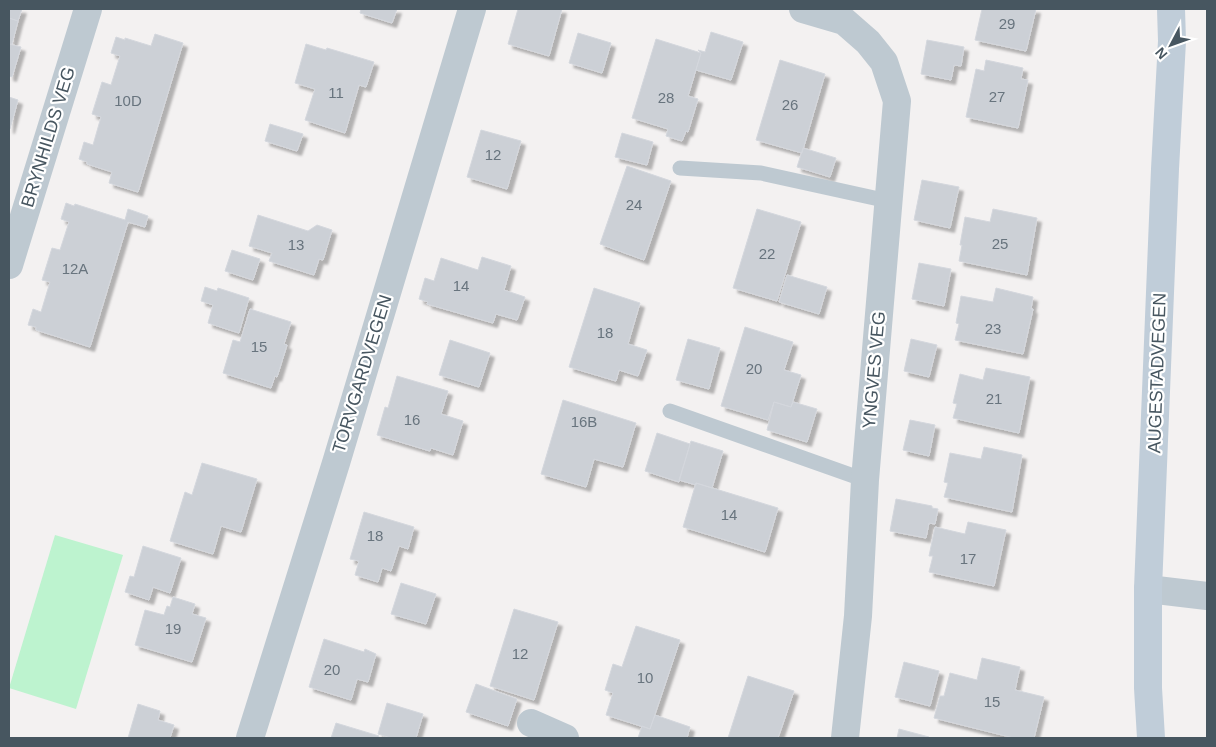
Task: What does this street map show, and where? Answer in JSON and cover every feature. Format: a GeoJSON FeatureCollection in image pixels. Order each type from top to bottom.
{"type":"FeatureCollection","features":[{"type":"Feature","properties":{"kind":"main road","name":"AUGESTADVEGEN"},"geometry":{"type":"LineString","coordinates":[[1151,738],[1148,688],[1148,589],[1172,41],[1171,9]]}},
{"type":"Feature","properties":{"kind":"street","name":"BRYNHILDS VEG"},"geometry":{"type":"LineString","coordinates":[[9,265],[88,9]]}},
{"type":"Feature","properties":{"kind":"street","name":"TORVGARDVEGEN"},"geometry":{"type":"LineString","coordinates":[[250,738],[472,9]]}},
{"type":"Feature","properties":{"kind":"street","name":"YNGVES VEG"},"geometry":{"type":"LineString","coordinates":[[803,9],[846,15],[884,62],[897,101],[865,480],[858,616],[845,738]]}},
{"type":"Feature","properties":{"kind":"street"},"geometry":{"type":"LineString","coordinates":[[1148,589],[1207,596]]}},
{"type":"Feature","properties":{"kind":"street"},"geometry":{"type":"LineString","coordinates":[[531,723],[565,738]]}},
{"type":"Feature","properties":{"kind":"lane"},"geometry":{"type":"LineString","coordinates":[[680,168],[761,173],[888,201]]}},
{"type":"Feature","properties":{"kind":"lane"},"geometry":{"type":"LineString","coordinates":[[670,412],[865,480]]}},
{"type":"Feature","properties":{"kind":"green space"},"geometry":{"type":"Polygon","coordinates":[[[55,535],[123,555],[76,709],[9,688],[55,535]]]}},
{"type":"Feature","properties":{"kind":"building"},"geometry":{"type":"Polygon","coordinates":[[[9,9],[22,9],[18,21],[9,18],[9,9]]]}},
{"type":"Feature","properties":{"kind":"building"},"geometry":{"type":"Polygon","coordinates":[[[361,9],[397,9],[392,23],[360,13],[361,9]]]}},
{"type":"Feature","properties":{"kind":"building"},"geometry":{"type":"Polygon","coordinates":[[[518,9],[562,9],[549,56],[508,44],[518,9]]]}},
{"type":"Feature","properties":{"kind":"building"},"geometry":{"type":"Polygon","coordinates":[[[982,9],[1036,9],[1026,51],[975,40],[982,9]]]}},
{"type":"Feature","properties":{"kind":"building"},"geometry":{"type":"Polygon","coordinates":[[[9,18],[18,21],[12,44],[9,44],[9,18]]]}},
{"type":"Feature","properties":{"kind":"building"},"geometry":{"type":"Polygon","coordinates":[[[711,32],[743,42],[731,80],[696,70],[701,53],[698,50],[705,52],[711,32]]]}},
{"type":"Feature","properties":{"kind":"building"},"geometry":{"type":"Polygon","coordinates":[[[578,33],[611,43],[602,73],[569,63],[578,33]]]}},
{"type":"Feature","properties":{"kind":"building"},"geometry":{"type":"Polygon","coordinates":[[[155,34],[183,43],[138,192],[109,183],[112,172],[87,164],[87,162],[79,159],[84,142],[93,145],[101,117],[92,114],[102,82],[111,85],[120,56],[111,53],[116,37],[151,46],[155,34]]]}},
{"type":"Feature","properties":{"kind":"building"},"geometry":{"type":"Polygon","coordinates":[[[656,39],[701,53],[688,96],[698,99],[688,132],[686,131],[682,141],[666,136],[668,129],[632,118],[656,39]]]}},
{"type":"Feature","properties":{"kind":"building"},"geometry":{"type":"Polygon","coordinates":[[[927,40],[964,47],[961,66],[954,65],[951,80],[921,74],[927,40]]]}},
{"type":"Feature","properties":{"kind":"building"},"geometry":{"type":"Polygon","coordinates":[[[9,44],[21,47],[12,77],[9,76],[9,44]]]}},
{"type":"Feature","properties":{"kind":"building"},"geometry":{"type":"Polygon","coordinates":[[[306,44],[326,50],[327,48],[374,62],[366,87],[359,85],[345,133],[305,120],[315,89],[295,83],[306,44]]]}},
{"type":"Feature","properties":{"kind":"building"},"geometry":{"type":"Polygon","coordinates":[[[780,60],[825,74],[802,153],[756,140],[780,60]]]}},
{"type":"Feature","properties":{"kind":"building"},"geometry":{"type":"Polygon","coordinates":[[[986,60],[1023,68],[1021,79],[1028,80],[1018,128],[966,117],[976,69],[984,71],[986,60]]]}},
{"type":"Feature","properties":{"kind":"building"},"geometry":{"type":"Polygon","coordinates":[[[9,97],[18,100],[10,129],[9,129],[9,97]]]}},
{"type":"Feature","properties":{"kind":"building"},"geometry":{"type":"Polygon","coordinates":[[[270,124],[303,134],[297,151],[265,141],[270,124]]]}},
{"type":"Feature","properties":{"kind":"building"},"geometry":{"type":"Polygon","coordinates":[[[481,130],[521,141],[507,189],[467,177],[481,130]]]}},
{"type":"Feature","properties":{"kind":"building"},"geometry":{"type":"Polygon","coordinates":[[[622,133],[653,142],[647,165],[615,157],[622,133]]]}},
{"type":"Feature","properties":{"kind":"building"},"geometry":{"type":"Polygon","coordinates":[[[803,148],[836,158],[830,177],[797,167],[803,148]]]}},
{"type":"Feature","properties":{"kind":"building"},"geometry":{"type":"Polygon","coordinates":[[[627,166],[671,181],[644,260],[600,244],[627,166]]]}},
{"type":"Feature","properties":{"kind":"building"},"geometry":{"type":"Polygon","coordinates":[[[922,180],[959,187],[950,228],[914,220],[922,180]]]}},
{"type":"Feature","properties":{"kind":"building"},"geometry":{"type":"Polygon","coordinates":[[[66,203],[74,206],[75,204],[125,220],[128,209],[148,216],[145,227],[128,222],[90,347],[36,330],[36,327],[28,325],[33,309],[41,312],[50,282],[42,280],[52,248],[60,250],[69,222],[61,219],[66,203]]]}},
{"type":"Feature","properties":{"kind":"building"},"geometry":{"type":"Polygon","coordinates":[[[757,209],[801,222],[777,301],[733,288],[757,209]]]}},
{"type":"Feature","properties":{"kind":"building"},"geometry":{"type":"Polygon","coordinates":[[[993,209],[1037,218],[1027,275],[959,261],[965,217],[990,222],[993,209]]]}},
{"type":"Feature","properties":{"kind":"building"},"geometry":{"type":"Polygon","coordinates":[[[258,215],[308,231],[317,225],[332,230],[323,260],[319,259],[314,275],[269,261],[272,253],[249,246],[258,215]]]}},
{"type":"Feature","properties":{"kind":"building"},"geometry":{"type":"Polygon","coordinates":[[[232,250],[260,259],[253,280],[225,271],[232,250]]]}},
{"type":"Feature","properties":{"kind":"building"},"geometry":{"type":"Polygon","coordinates":[[[482,257],[511,266],[504,290],[525,297],[517,320],[496,314],[493,323],[427,304],[428,302],[419,299],[425,278],[434,281],[441,258],[478,270],[482,257]]]}},
{"type":"Feature","properties":{"kind":"building"},"geometry":{"type":"Polygon","coordinates":[[[919,263],[951,269],[944,306],[912,299],[919,263]]]}},
{"type":"Feature","properties":{"kind":"building"},"geometry":{"type":"Polygon","coordinates":[[[787,275],[827,287],[819,314],[779,302],[787,275]]]}},
{"type":"Feature","properties":{"kind":"building"},"geometry":{"type":"Polygon","coordinates":[[[205,287],[217,291],[218,288],[249,298],[239,333],[208,323],[213,305],[201,301],[205,287]]]}},
{"type":"Feature","properties":{"kind":"building"},"geometry":{"type":"Polygon","coordinates":[[[594,288],[640,303],[628,344],[647,350],[638,376],[619,370],[616,381],[569,367],[594,288]]]}},
{"type":"Feature","properties":{"kind":"building"},"geometry":{"type":"Polygon","coordinates":[[[996,288],[1033,297],[1031,309],[1033,309],[1023,354],[955,340],[959,324],[956,323],[961,296],[993,302],[996,288]]]}},
{"type":"Feature","properties":{"kind":"building"},"geometry":{"type":"Polygon","coordinates":[[[250,309],[291,322],[284,344],[287,345],[277,377],[275,376],[271,388],[223,373],[233,340],[240,342],[250,309]]]}},
{"type":"Feature","properties":{"kind":"building"},"geometry":{"type":"Polygon","coordinates":[[[745,327],[793,342],[784,370],[801,375],[791,407],[774,402],[768,420],[721,406],[745,327]]]}},
{"type":"Feature","properties":{"kind":"building"},"geometry":{"type":"Polygon","coordinates":[[[688,339],[720,348],[709,389],[676,380],[688,339]]]}},
{"type":"Feature","properties":{"kind":"building"},"geometry":{"type":"Polygon","coordinates":[[[911,339],[937,345],[929,377],[904,371],[911,339]]]}},
{"type":"Feature","properties":{"kind":"building"},"geometry":{"type":"Polygon","coordinates":[[[450,340],[490,353],[479,387],[439,375],[450,340]]]}},
{"type":"Feature","properties":{"kind":"building"},"geometry":{"type":"Polygon","coordinates":[[[986,368],[1030,377],[1019,433],[953,418],[957,404],[953,403],[960,374],[983,380],[986,368]]]}},
{"type":"Feature","properties":{"kind":"building"},"geometry":{"type":"Polygon","coordinates":[[[397,376],[448,391],[441,414],[463,421],[453,455],[431,448],[430,451],[377,435],[385,407],[388,408],[397,376]]]}},
{"type":"Feature","properties":{"kind":"building"},"geometry":{"type":"Polygon","coordinates":[[[563,400],[636,423],[623,467],[594,459],[586,487],[541,474],[563,400]]]}},
{"type":"Feature","properties":{"kind":"building"},"geometry":{"type":"Polygon","coordinates":[[[774,402],[791,407],[793,402],[817,409],[807,442],[767,430],[774,402]]]}},
{"type":"Feature","properties":{"kind":"building"},"geometry":{"type":"Polygon","coordinates":[[[910,420],[935,425],[929,456],[903,450],[910,420]]]}},
{"type":"Feature","properties":{"kind":"building"},"geometry":{"type":"Polygon","coordinates":[[[657,433],[690,444],[679,482],[645,471],[657,433]]]}},
{"type":"Feature","properties":{"kind":"building"},"geometry":{"type":"Polygon","coordinates":[[[691,441],[723,451],[712,488],[679,480],[691,441]]]}},
{"type":"Feature","properties":{"kind":"building"},"geometry":{"type":"Polygon","coordinates":[[[984,447],[1022,455],[1012,512],[944,497],[948,483],[944,482],[950,453],[981,459],[984,447]]]}},
{"type":"Feature","properties":{"kind":"building"},"geometry":{"type":"Polygon","coordinates":[[[202,463],[257,479],[241,532],[221,526],[213,554],[170,541],[185,492],[192,495],[202,463]]]}},
{"type":"Feature","properties":{"kind":"building"},"geometry":{"type":"Polygon","coordinates":[[[696,483],[778,508],[765,552],[683,527],[696,483]]]}},
{"type":"Feature","properties":{"kind":"building"},"geometry":{"type":"Polygon","coordinates":[[[896,499],[932,506],[932,508],[938,509],[935,524],[929,523],[926,538],[890,531],[896,499]]]}},
{"type":"Feature","properties":{"kind":"building"},"geometry":{"type":"Polygon","coordinates":[[[364,512],[414,527],[408,549],[399,546],[391,571],[382,568],[378,582],[355,575],[359,561],[350,559],[364,512]]]}},
{"type":"Feature","properties":{"kind":"building"},"geometry":{"type":"Polygon","coordinates":[[[968,522],[1006,530],[994,586],[929,572],[933,556],[929,556],[935,527],[965,534],[968,522]]]}},
{"type":"Feature","properties":{"kind":"building"},"geometry":{"type":"Polygon","coordinates":[[[143,546],[181,558],[170,593],[153,587],[149,600],[125,592],[130,576],[134,577],[143,546]]]}},
{"type":"Feature","properties":{"kind":"building"},"geometry":{"type":"Polygon","coordinates":[[[401,583],[436,594],[426,624],[391,614],[401,583]]]}},
{"type":"Feature","properties":{"kind":"building"},"geometry":{"type":"Polygon","coordinates":[[[173,597],[195,604],[192,614],[206,618],[192,662],[135,645],[145,610],[164,615],[167,606],[170,607],[173,597]]]}},
{"type":"Feature","properties":{"kind":"building"},"geometry":{"type":"Polygon","coordinates":[[[514,609],[558,622],[534,700],[490,686],[514,609]]]}},
{"type":"Feature","properties":{"kind":"building"},"geometry":{"type":"Polygon","coordinates":[[[636,626],[680,640],[650,729],[606,715],[613,693],[605,690],[613,664],[622,667],[636,626]]]}},
{"type":"Feature","properties":{"kind":"building"},"geometry":{"type":"Polygon","coordinates":[[[324,639],[364,652],[365,649],[376,654],[368,682],[357,679],[351,700],[309,687],[324,639]]]}},
{"type":"Feature","properties":{"kind":"building"},"geometry":{"type":"Polygon","coordinates":[[[982,658],[1020,667],[1015,690],[1044,697],[1034,738],[1014,738],[934,718],[940,696],[944,696],[950,673],[977,680],[982,658]]]}},
{"type":"Feature","properties":{"kind":"building"},"geometry":{"type":"Polygon","coordinates":[[[904,662],[939,671],[930,706],[895,697],[904,662]]]}},
{"type":"Feature","properties":{"kind":"building"},"geometry":{"type":"Polygon","coordinates":[[[748,676],[794,691],[778,738],[728,738],[748,676]]]}},
{"type":"Feature","properties":{"kind":"building"},"geometry":{"type":"Polygon","coordinates":[[[476,684],[517,699],[508,726],[466,712],[476,684]]]}},
{"type":"Feature","properties":{"kind":"building"},"geometry":{"type":"Polygon","coordinates":[[[387,703],[423,714],[416,738],[391,738],[378,734],[387,703]]]}},
{"type":"Feature","properties":{"kind":"building"},"geometry":{"type":"Polygon","coordinates":[[[138,704],[160,711],[158,720],[174,725],[170,738],[128,738],[138,704]]]}},
{"type":"Feature","properties":{"kind":"building"},"geometry":{"type":"Polygon","coordinates":[[[655,715],[690,727],[687,738],[638,738],[642,726],[650,729],[655,715]]]}},
{"type":"Feature","properties":{"kind":"building"},"geometry":{"type":"Polygon","coordinates":[[[336,723],[379,736],[378,738],[331,738],[336,723]]]}},
{"type":"Feature","properties":{"kind":"building"},"geometry":{"type":"Polygon","coordinates":[[[899,729],[929,737],[929,738],[897,738],[899,729]]]}}]}
